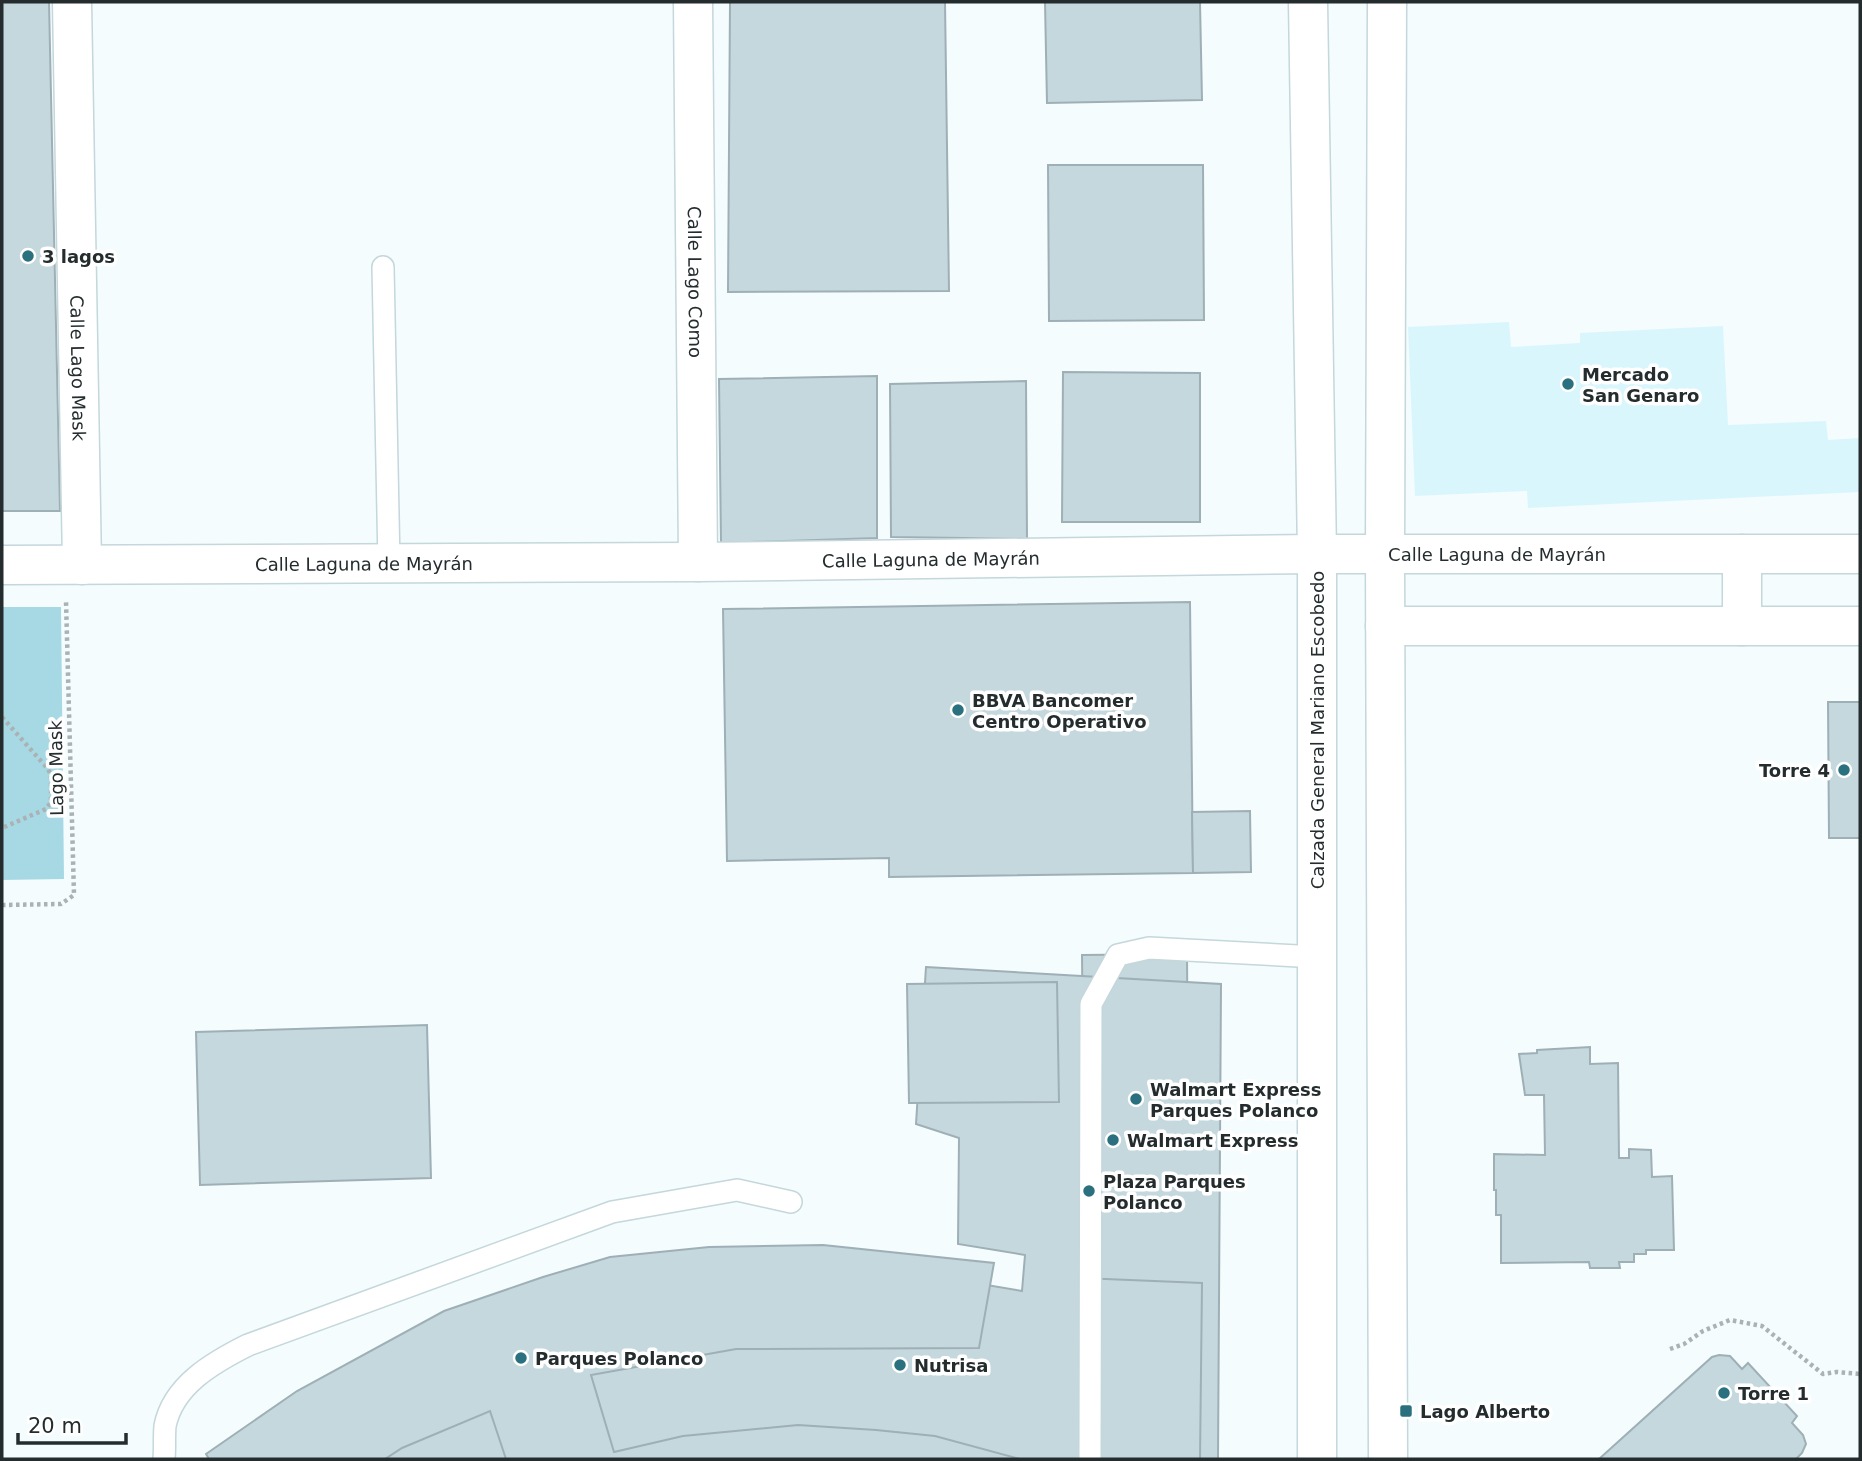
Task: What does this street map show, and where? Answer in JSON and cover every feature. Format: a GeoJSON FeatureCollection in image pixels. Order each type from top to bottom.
{"type":"FeatureCollection","features":[{"type":"Feature","properties":{"kind":"street","name":"Calle Lago Mask"},"geometry":{"type":"LineString","coordinates":[[72,2],[74,565]]}},
{"type":"Feature","properties":{"kind":"street","name":"Calle Lago Como"},"geometry":{"type":"LineString","coordinates":[[692,2],[698,562]]}},
{"type":"Feature","properties":{"kind":"street","name":"Calzada General Mariano Escobedo"},"geometry":{"type":"LineString","coordinates":[[1308,2],[1317,554],[1317,1459]]}},
{"type":"Feature","properties":{"kind":"street"},"geometry":{"type":"LineString","coordinates":[[1387,2],[1385,626],[1388,1459]]}},
{"type":"Feature","properties":{"kind":"street","name":"Calle Laguna de Mayrán"},"geometry":{"type":"LineString","coordinates":[[2,565],[698,562],[1317,554],[1860,554]]}},
{"type":"Feature","properties":{"kind":"street"},"geometry":{"type":"LineString","coordinates":[[1742,554],[1742,626]]}},
{"type":"Feature","properties":{"kind":"street"},"geometry":{"type":"LineString","coordinates":[[1385,626],[1860,626]]}},
{"type":"Feature","properties":{"kind":"lane"},"geometry":{"type":"LineString","coordinates":[[383,267],[388,564]]}},
{"type":"Feature","properties":{"kind":"lane"},"geometry":{"type":"LineString","coordinates":[[1090,1459],[1091,1004],[1118,955],[1149,948],[1317,957]]}},
{"type":"Feature","properties":{"kind":"lane"},"geometry":{"type":"LineString","coordinates":[[164,1459],[166,1426],[176,1399],[198,1375],[222,1358],[248,1345],[612,1212],[737,1190],[791,1202]]}},
{"type":"Feature","properties":{"kind":"path","name":"Lago Mask"},"geometry":{"type":"LineString","coordinates":[[2,905],[61,904],[74,895],[74,565]]}},
{"type":"Feature","properties":{"kind":"path"},"geometry":{"type":"LineString","coordinates":[[2,717],[48,769],[51,775],[51,802],[46,809],[2,828]]}},
{"type":"Feature","properties":{"kind":"path"},"geometry":{"type":"LineString","coordinates":[[1670,1349],[1730,1320],[1762,1326],[1823,1374],[1860,1374]]}},
{"type":"Feature","properties":{"kind":"shaded area","name":"Mercado San Genaro"},"geometry":{"type":"Polygon","coordinates":[[[1509,322],[1511,347],[1580,343],[1580,333],[1723,326],[1728,425],[1826,421],[1828,440],[1860,438],[1860,492],[1528,508],[1527,491],[1415,496],[1408,327],[1509,322]]]}},
{"type":"Feature","properties":{"kind":"shaded area"},"geometry":{"type":"Polygon","coordinates":[[[2,607],[61,607],[64,879],[2,880],[2,607]]]}},
{"type":"Feature","properties":{"kind":"building","name":"3 lagos"},"geometry":{"type":"Polygon","coordinates":[[[2,2],[49,2],[60,511],[2,511],[2,2]]]}},
{"type":"Feature","properties":{"kind":"building"},"geometry":{"type":"Polygon","coordinates":[[[730,2],[945,2],[949,291],[728,292],[730,2]]]}},
{"type":"Feature","properties":{"kind":"building"},"geometry":{"type":"Polygon","coordinates":[[[1045,2],[1200,2],[1202,100],[1047,103],[1045,2]]]}},
{"type":"Feature","properties":{"kind":"building"},"geometry":{"type":"Polygon","coordinates":[[[1048,165],[1203,165],[1204,320],[1049,321],[1048,165]]]}},
{"type":"Feature","properties":{"kind":"building"},"geometry":{"type":"Polygon","coordinates":[[[1063,372],[1200,373],[1200,522],[1062,522],[1063,372]]]}},
{"type":"Feature","properties":{"kind":"building"},"geometry":{"type":"Polygon","coordinates":[[[877,376],[877,538],[721,543],[719,379],[877,376]]]}},
{"type":"Feature","properties":{"kind":"building"},"geometry":{"type":"Polygon","coordinates":[[[1026,381],[1027,539],[891,537],[890,384],[1026,381]]]}},
{"type":"Feature","properties":{"kind":"building","name":"BBVA Bancomer Centro Operativo"},"geometry":{"type":"Polygon","coordinates":[[[1190,602],[1193,873],[889,877],[889,858],[727,861],[723,609],[1190,602]]]}},
{"type":"Feature","properties":{"kind":"building","name":"Torre 4"},"geometry":{"type":"Polygon","coordinates":[[[1828,702],[1860,702],[1860,838],[1829,838],[1828,702]]]}},
{"type":"Feature","properties":{"kind":"building"},"geometry":{"type":"Polygon","coordinates":[[[1250,811],[1251,872],[1193,873],[1192,812],[1250,811]]]}},
{"type":"Feature","properties":{"kind":"building","name":"Walmart Express Parques Polanco"},"geometry":{"type":"Polygon","coordinates":[[[1187,954],[1189,1243],[1085,1245],[1082,955],[1187,954]]]}},
{"type":"Feature","properties":{"kind":"building","name":"Plaza Parques Polanco"},"geometry":{"type":"Polygon","coordinates":[[[926,967],[1221,984],[1218,1459],[255,1459],[452,1344],[587,1299],[710,1275],[837,1270],[951,1279],[1022,1291],[1025,1255],[958,1244],[959,1138],[916,1124],[926,967]]]}},
{"type":"Feature","properties":{"kind":"building"},"geometry":{"type":"Polygon","coordinates":[[[1057,982],[1059,1102],[909,1103],[907,984],[1057,982]]]}},
{"type":"Feature","properties":{"kind":"building"},"geometry":{"type":"Polygon","coordinates":[[[427,1025],[431,1178],[200,1185],[196,1032],[427,1025]]]}},
{"type":"Feature","properties":{"kind":"building"},"geometry":{"type":"Polygon","coordinates":[[[1590,1047],[1590,1064],[1618,1063],[1619,1158],[1629,1158],[1629,1149],[1651,1150],[1652,1177],[1672,1176],[1674,1250],[1646,1250],[1646,1254],[1634,1254],[1634,1262],[1619,1262],[1620,1268],[1590,1268],[1589,1262],[1501,1263],[1501,1215],[1496,1215],[1494,1154],[1545,1155],[1544,1095],[1525,1095],[1519,1054],[1537,1053],[1537,1050],[1590,1047]]]}},
{"type":"Feature","properties":{"kind":"building","name":"Parques Polanco"},"geometry":{"type":"Polygon","coordinates":[[[823,1245],[994,1263],[979,1348],[736,1349],[591,1375],[614,1452],[683,1436],[798,1425],[935,1436],[1020,1459],[506,1459],[490,1411],[402,1448],[385,1459],[209,1459],[206,1454],[297,1391],[444,1311],[543,1277],[610,1257],[709,1247],[823,1245]]]}},
{"type":"Feature","properties":{"kind":"building"},"geometry":{"type":"Polygon","coordinates":[[[1081,1278],[1202,1283],[1200,1459],[1087,1459],[1081,1278]]]}},
{"type":"Feature","properties":{"kind":"building","name":"Torre 1"},"geometry":{"type":"Polygon","coordinates":[[[1730,1356],[1742,1369],[1748,1363],[1797,1416],[1792,1423],[1803,1435],[1806,1444],[1796,1459],[1599,1459],[1712,1357],[1730,1356]]]}},
{"type":"Feature","properties":{"kind":"place","name":"3 lagos"},"geometry":{"type":"Point","coordinates":[28,256]}},
{"type":"Feature","properties":{"kind":"place","name":"Mercado San Genaro"},"geometry":{"type":"Point","coordinates":[1568,384]}},
{"type":"Feature","properties":{"kind":"place","name":"BBVA Bancomer Centro Operativo"},"geometry":{"type":"Point","coordinates":[958,710]}},
{"type":"Feature","properties":{"kind":"place","name":"Torre 4"},"geometry":{"type":"Point","coordinates":[1844,770]}},
{"type":"Feature","properties":{"kind":"place","name":"Walmart Express Parques Polanco"},"geometry":{"type":"Point","coordinates":[1136,1099]}},
{"type":"Feature","properties":{"kind":"place","name":"Walmart Express"},"geometry":{"type":"Point","coordinates":[1113,1140]}},
{"type":"Feature","properties":{"kind":"place","name":"Plaza Parques Polanco"},"geometry":{"type":"Point","coordinates":[1089,1191]}},
{"type":"Feature","properties":{"kind":"place","name":"Parques Polanco"},"geometry":{"type":"Point","coordinates":[521,1358]}},
{"type":"Feature","properties":{"kind":"place","name":"Nutrisa"},"geometry":{"type":"Point","coordinates":[900,1365]}},
{"type":"Feature","properties":{"kind":"place","name":"Torre 1"},"geometry":{"type":"Point","coordinates":[1724,1393]}},
{"type":"Feature","properties":{"kind":"place","name":"Lago Alberto"},"geometry":{"type":"Point","coordinates":[1406,1411]}}]}
